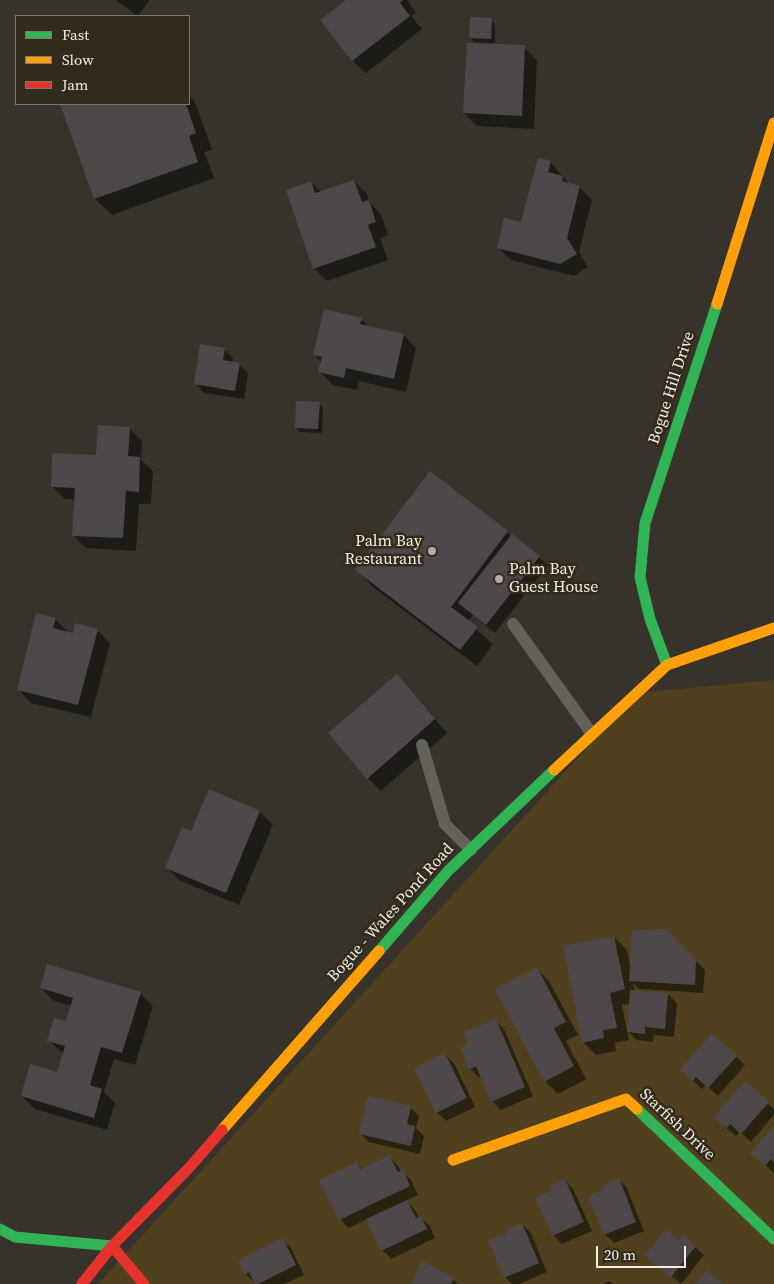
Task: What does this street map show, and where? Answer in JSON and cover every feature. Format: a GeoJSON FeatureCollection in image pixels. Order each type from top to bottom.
{"type":"FeatureCollection","features":[{"type":"Feature","properties":{"kind":"street","name":"Bogue Hill Drive"},"geometry":{"type":"LineString","coordinates":[[667,665],[650,619],[640,578],[645,523],[774,123]]}},
{"type":"Feature","properties":{"kind":"street","name":"Bogue - Wales Pond Road"},"geometry":{"type":"LineString","coordinates":[[82,1284],[112,1246],[189,1168],[448,871],[592,734],[667,665],[774,628]]}},
{"type":"Feature","properties":{"kind":"street","name":"Starfish Drive"},"geometry":{"type":"LineString","coordinates":[[453,1160],[626,1099],[774,1239]]}},
{"type":"Feature","properties":{"kind":"street"},"geometry":{"type":"LineString","coordinates":[[0,1229],[15,1237],[112,1246],[144,1284]]}},
{"type":"Feature","properties":{"kind":"lane"},"geometry":{"type":"LineString","coordinates":[[513,624],[592,734]]}},
{"type":"Feature","properties":{"kind":"lane"},"geometry":{"type":"LineString","coordinates":[[422,745],[445,824],[471,850]]}},
{"type":"Feature","properties":{"kind":"shaded area"},"geometry":{"type":"Polygon","coordinates":[[[774,680],[774,1284],[98,1284],[637,693],[774,680]]]}},
{"type":"Feature","properties":{"kind":"building"},"geometry":{"type":"Polygon","coordinates":[[[346,0],[403,0],[400,3],[410,16],[352,61],[320,20],[346,0]]]}},
{"type":"Feature","properties":{"kind":"building"},"geometry":{"type":"Polygon","coordinates":[[[470,17],[492,18],[491,39],[469,38],[470,17]]]}},
{"type":"Feature","properties":{"kind":"building"},"geometry":{"type":"Polygon","coordinates":[[[467,43],[525,45],[522,116],[463,113],[467,43]]]}},
{"type":"Feature","properties":{"kind":"building"},"geometry":{"type":"Polygon","coordinates":[[[60,105],[186,105],[196,133],[189,136],[198,162],[94,199],[60,105]]]}},
{"type":"Feature","properties":{"kind":"building"},"geometry":{"type":"Polygon","coordinates":[[[538,158],[551,161],[548,172],[563,176],[562,181],[580,186],[567,238],[577,254],[560,264],[497,248],[504,218],[521,222],[538,158]]]}},
{"type":"Feature","properties":{"kind":"building"},"geometry":{"type":"Polygon","coordinates":[[[354,180],[362,202],[369,200],[376,222],[368,225],[376,247],[313,269],[286,190],[311,181],[315,193],[354,180]]]}},
{"type":"Feature","properties":{"kind":"building"},"geometry":{"type":"Polygon","coordinates":[[[324,309],[362,318],[360,324],[404,334],[394,379],[346,368],[344,378],[318,372],[322,357],[313,355],[324,309]]]}},
{"type":"Feature","properties":{"kind":"building"},"geometry":{"type":"Polygon","coordinates":[[[200,344],[225,348],[223,360],[240,363],[235,391],[194,384],[200,344]]]}},
{"type":"Feature","properties":{"kind":"building"},"geometry":{"type":"Polygon","coordinates":[[[296,401],[320,402],[318,429],[295,428],[296,401]]]}},
{"type":"Feature","properties":{"kind":"building"},"geometry":{"type":"Polygon","coordinates":[[[98,425],[130,427],[128,456],[140,457],[139,492],[126,491],[123,538],[72,536],[75,488],[51,487],[52,453],[96,455],[98,425]]]}},
{"type":"Feature","properties":{"kind":"building","name":"Palm Bay Restaurant"},"geometry":{"type":"Polygon","coordinates":[[[430,471],[508,531],[451,607],[478,627],[460,650],[355,570],[430,471]]]}},
{"type":"Feature","properties":{"kind":"building","name":"Palm Bay Guest House"},"geometry":{"type":"Polygon","coordinates":[[[512,534],[540,556],[486,625],[458,603],[512,534]]]}},
{"type":"Feature","properties":{"kind":"building"},"geometry":{"type":"Polygon","coordinates":[[[36,613],[56,618],[53,628],[73,633],[75,623],[98,629],[78,705],[17,690],[36,613]]]}},
{"type":"Feature","properties":{"kind":"building"},"geometry":{"type":"Polygon","coordinates":[[[397,674],[435,719],[367,779],[328,733],[397,674]]]}},
{"type":"Feature","properties":{"kind":"building"},"geometry":{"type":"Polygon","coordinates":[[[209,789],[260,811],[226,893],[165,868],[182,827],[191,831],[209,789]]]}},
{"type":"Feature","properties":{"kind":"building"},"geometry":{"type":"Polygon","coordinates":[[[666,929],[696,960],[695,985],[629,981],[632,931],[666,929]]]}},
{"type":"Feature","properties":{"kind":"building"},"geometry":{"type":"Polygon","coordinates":[[[614,936],[625,989],[610,993],[617,1028],[603,1030],[604,1038],[582,1043],[563,946],[614,936]]]}},
{"type":"Feature","properties":{"kind":"building"},"geometry":{"type":"Polygon","coordinates":[[[47,964],[141,992],[122,1053],[101,1047],[90,1085],[102,1089],[94,1118],[21,1096],[30,1064],[57,1072],[65,1046],[47,1041],[54,1018],[66,1021],[73,998],[40,988],[47,964]]]}},
{"type":"Feature","properties":{"kind":"building"},"geometry":{"type":"Polygon","coordinates":[[[537,967],[566,1022],[554,1028],[574,1066],[544,1082],[495,989],[537,967]]]}},
{"type":"Feature","properties":{"kind":"building"},"geometry":{"type":"Polygon","coordinates":[[[630,990],[668,993],[665,1029],[645,1027],[645,1034],[627,1032],[630,990]]]}},
{"type":"Feature","properties":{"kind":"building"},"geometry":{"type":"Polygon","coordinates":[[[496,1019],[525,1087],[491,1102],[476,1066],[469,1070],[460,1047],[468,1044],[464,1032],[496,1019]]]}},
{"type":"Feature","properties":{"kind":"building"},"geometry":{"type":"Polygon","coordinates":[[[712,1033],[737,1056],[708,1088],[696,1077],[693,1081],[680,1070],[712,1033]]]}},
{"type":"Feature","properties":{"kind":"building"},"geometry":{"type":"Polygon","coordinates":[[[445,1053],[467,1098],[436,1113],[414,1068],[445,1053]]]}},
{"type":"Feature","properties":{"kind":"building"},"geometry":{"type":"Polygon","coordinates":[[[745,1081],[769,1102],[741,1134],[730,1124],[727,1128],[714,1117],[745,1081]]]}},
{"type":"Feature","properties":{"kind":"building"},"geometry":{"type":"Polygon","coordinates":[[[368,1096],[411,1106],[407,1124],[415,1126],[411,1146],[359,1134],[368,1096]]]}},
{"type":"Feature","properties":{"kind":"building"},"geometry":{"type":"Polygon","coordinates":[[[774,1126],[774,1162],[771,1159],[765,1166],[750,1153],[774,1126]]]}},
{"type":"Feature","properties":{"kind":"building"},"geometry":{"type":"Polygon","coordinates":[[[389,1155],[398,1172],[403,1170],[410,1186],[339,1220],[319,1180],[357,1162],[361,1169],[389,1155]]]}},
{"type":"Feature","properties":{"kind":"building"},"geometry":{"type":"Polygon","coordinates":[[[619,1178],[636,1222],[604,1235],[588,1196],[604,1189],[603,1185],[619,1178]]]}},
{"type":"Feature","properties":{"kind":"building"},"geometry":{"type":"Polygon","coordinates":[[[565,1179],[584,1222],[552,1236],[535,1198],[551,1191],[549,1186],[565,1179]]]}},
{"type":"Feature","properties":{"kind":"building"},"geometry":{"type":"Polygon","coordinates":[[[407,1200],[416,1218],[421,1216],[427,1229],[381,1251],[366,1219],[407,1200]]]}},
{"type":"Feature","properties":{"kind":"building"},"geometry":{"type":"Polygon","coordinates":[[[522,1223],[539,1263],[504,1278],[488,1240],[507,1233],[506,1230],[522,1223]]]}},
{"type":"Feature","properties":{"kind":"building"},"geometry":{"type":"Polygon","coordinates":[[[666,1229],[679,1241],[684,1235],[696,1246],[671,1277],[645,1255],[666,1229]]]}},
{"type":"Feature","properties":{"kind":"building"},"geometry":{"type":"Polygon","coordinates":[[[283,1238],[296,1265],[255,1284],[249,1272],[245,1275],[238,1260],[283,1238]]]}},
{"type":"Feature","properties":{"kind":"building"},"geometry":{"type":"Polygon","coordinates":[[[422,1261],[454,1278],[451,1284],[411,1284],[422,1261]]]}},
{"type":"Feature","properties":{"kind":"building"},"geometry":{"type":"Polygon","coordinates":[[[707,1270],[723,1284],[695,1284],[707,1270]]]}},
{"type":"Feature","properties":{"kind":"traffic: fast"},"geometry":{"type":"LineString","coordinates":[[667,665],[650,619],[640,577],[645,523],[717,304]]}},
{"type":"Feature","properties":{"kind":"traffic: fast"},"geometry":{"type":"LineString","coordinates":[[379,951],[448,871],[554,770]]}},
{"type":"Feature","properties":{"kind":"traffic: fast"},"geometry":{"type":"LineString","coordinates":[[637,1109],[774,1239]]}},
{"type":"Feature","properties":{"kind":"traffic: fast"},"geometry":{"type":"LineString","coordinates":[[0,1229],[15,1237],[112,1246]]}},
{"type":"Feature","properties":{"kind":"traffic: slow"},"geometry":{"type":"LineString","coordinates":[[717,304],[774,123]]}},
{"type":"Feature","properties":{"kind":"traffic: slow"},"geometry":{"type":"LineString","coordinates":[[554,770],[667,665],[774,628]]}},
{"type":"Feature","properties":{"kind":"traffic: slow"},"geometry":{"type":"LineString","coordinates":[[222,1130],[379,951]]}},
{"type":"Feature","properties":{"kind":"traffic: slow"},"geometry":{"type":"LineString","coordinates":[[453,1160],[626,1099],[637,1109]]}},
{"type":"Feature","properties":{"kind":"traffic: jam"},"geometry":{"type":"LineString","coordinates":[[82,1284],[112,1246],[189,1168],[222,1130]]}},
{"type":"Feature","properties":{"kind":"traffic: jam"},"geometry":{"type":"LineString","coordinates":[[112,1246],[144,1284]]}},
{"type":"Feature","properties":{"kind":"place","name":"Palm Bay Restaurant"},"geometry":{"type":"Point","coordinates":[432,551]}},
{"type":"Feature","properties":{"kind":"place","name":"Palm Bay Guest House"},"geometry":{"type":"Point","coordinates":[499,579]}}]}
